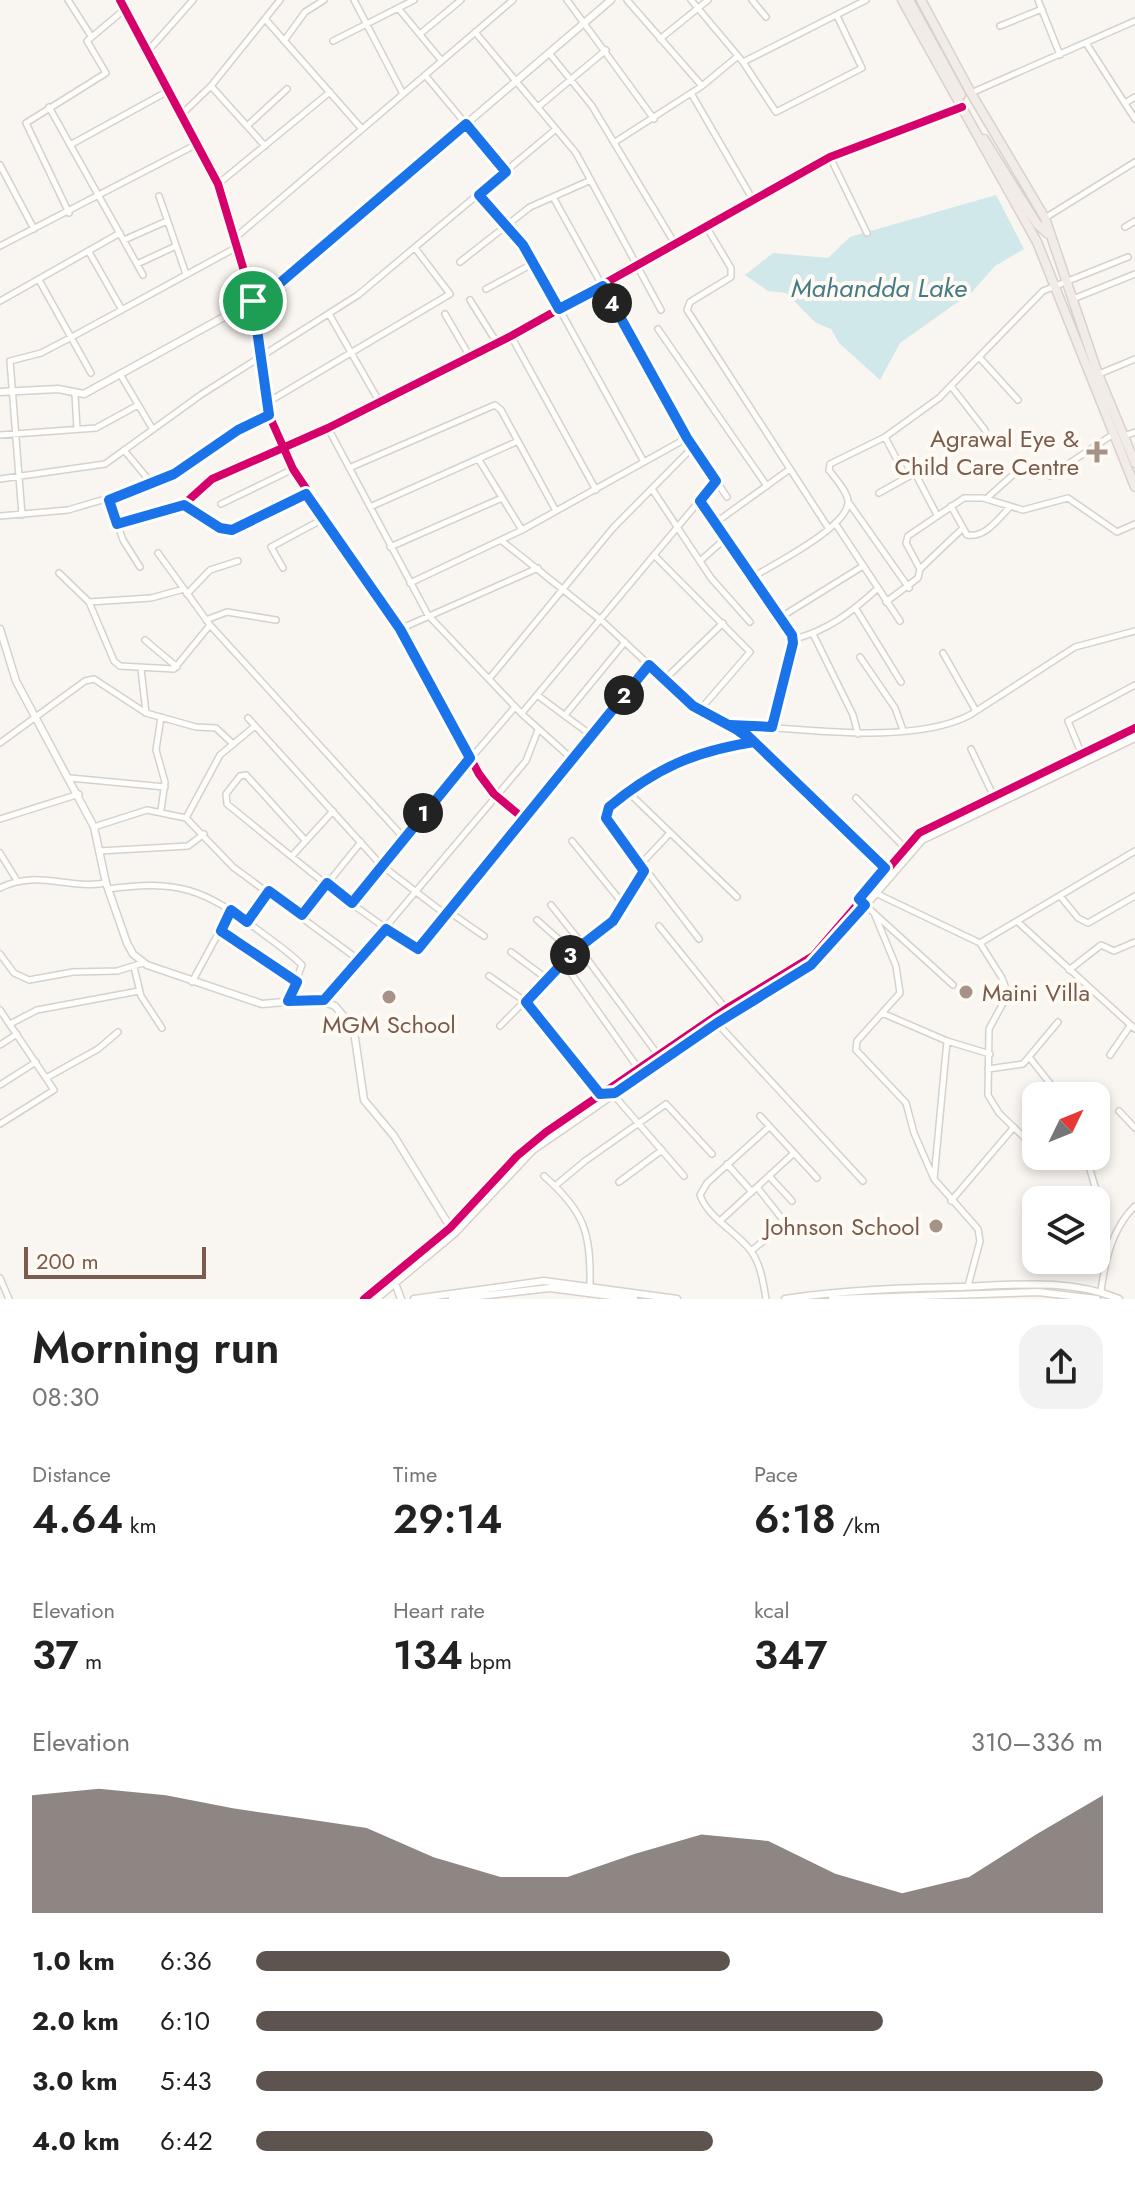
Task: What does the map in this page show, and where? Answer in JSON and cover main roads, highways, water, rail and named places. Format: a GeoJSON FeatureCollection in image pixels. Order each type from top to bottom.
{"type":"FeatureCollection","features":[{"type":"Feature","properties":{"kind":"highway"},"geometry":{"type":"LineString","coordinates":[[902,0],[1037,242],[1135,487]]}},
{"type":"Feature","properties":{"kind":"highway"},"geometry":{"type":"LineString","coordinates":[[909,0],[985,140],[1041,221],[1037,242]]}},
{"type":"Feature","properties":{"kind":"highway"},"geometry":{"type":"LineString","coordinates":[[921,0],[1051,238],[1098,374],[1135,463]]}},
{"type":"Feature","properties":{"kind":"water","name":"Mahandda Lake"},"geometry":{"type":"Polygon","coordinates":[[[996,195],[1024,249],[995,266],[972,292],[900,343],[880,380],[839,343],[831,329],[816,323],[786,293],[768,291],[745,275],[773,253],[828,258],[850,237],[996,195]]]}},
{"type":"Feature","properties":{"kind":"place","name":"Agrawal Eye & Child Care Centre"},"geometry":{"type":"Point","coordinates":[1097,452]}},
{"type":"Feature","properties":{"kind":"place","name":"Maini Villa"},"geometry":{"type":"Point","coordinates":[966,992]}},
{"type":"Feature","properties":{"kind":"place","name":"MGM School"},"geometry":{"type":"Point","coordinates":[389,997]}},
{"type":"Feature","properties":{"kind":"place","name":"Johnson School"},"geometry":{"type":"Point","coordinates":[936,1226]}}]}
